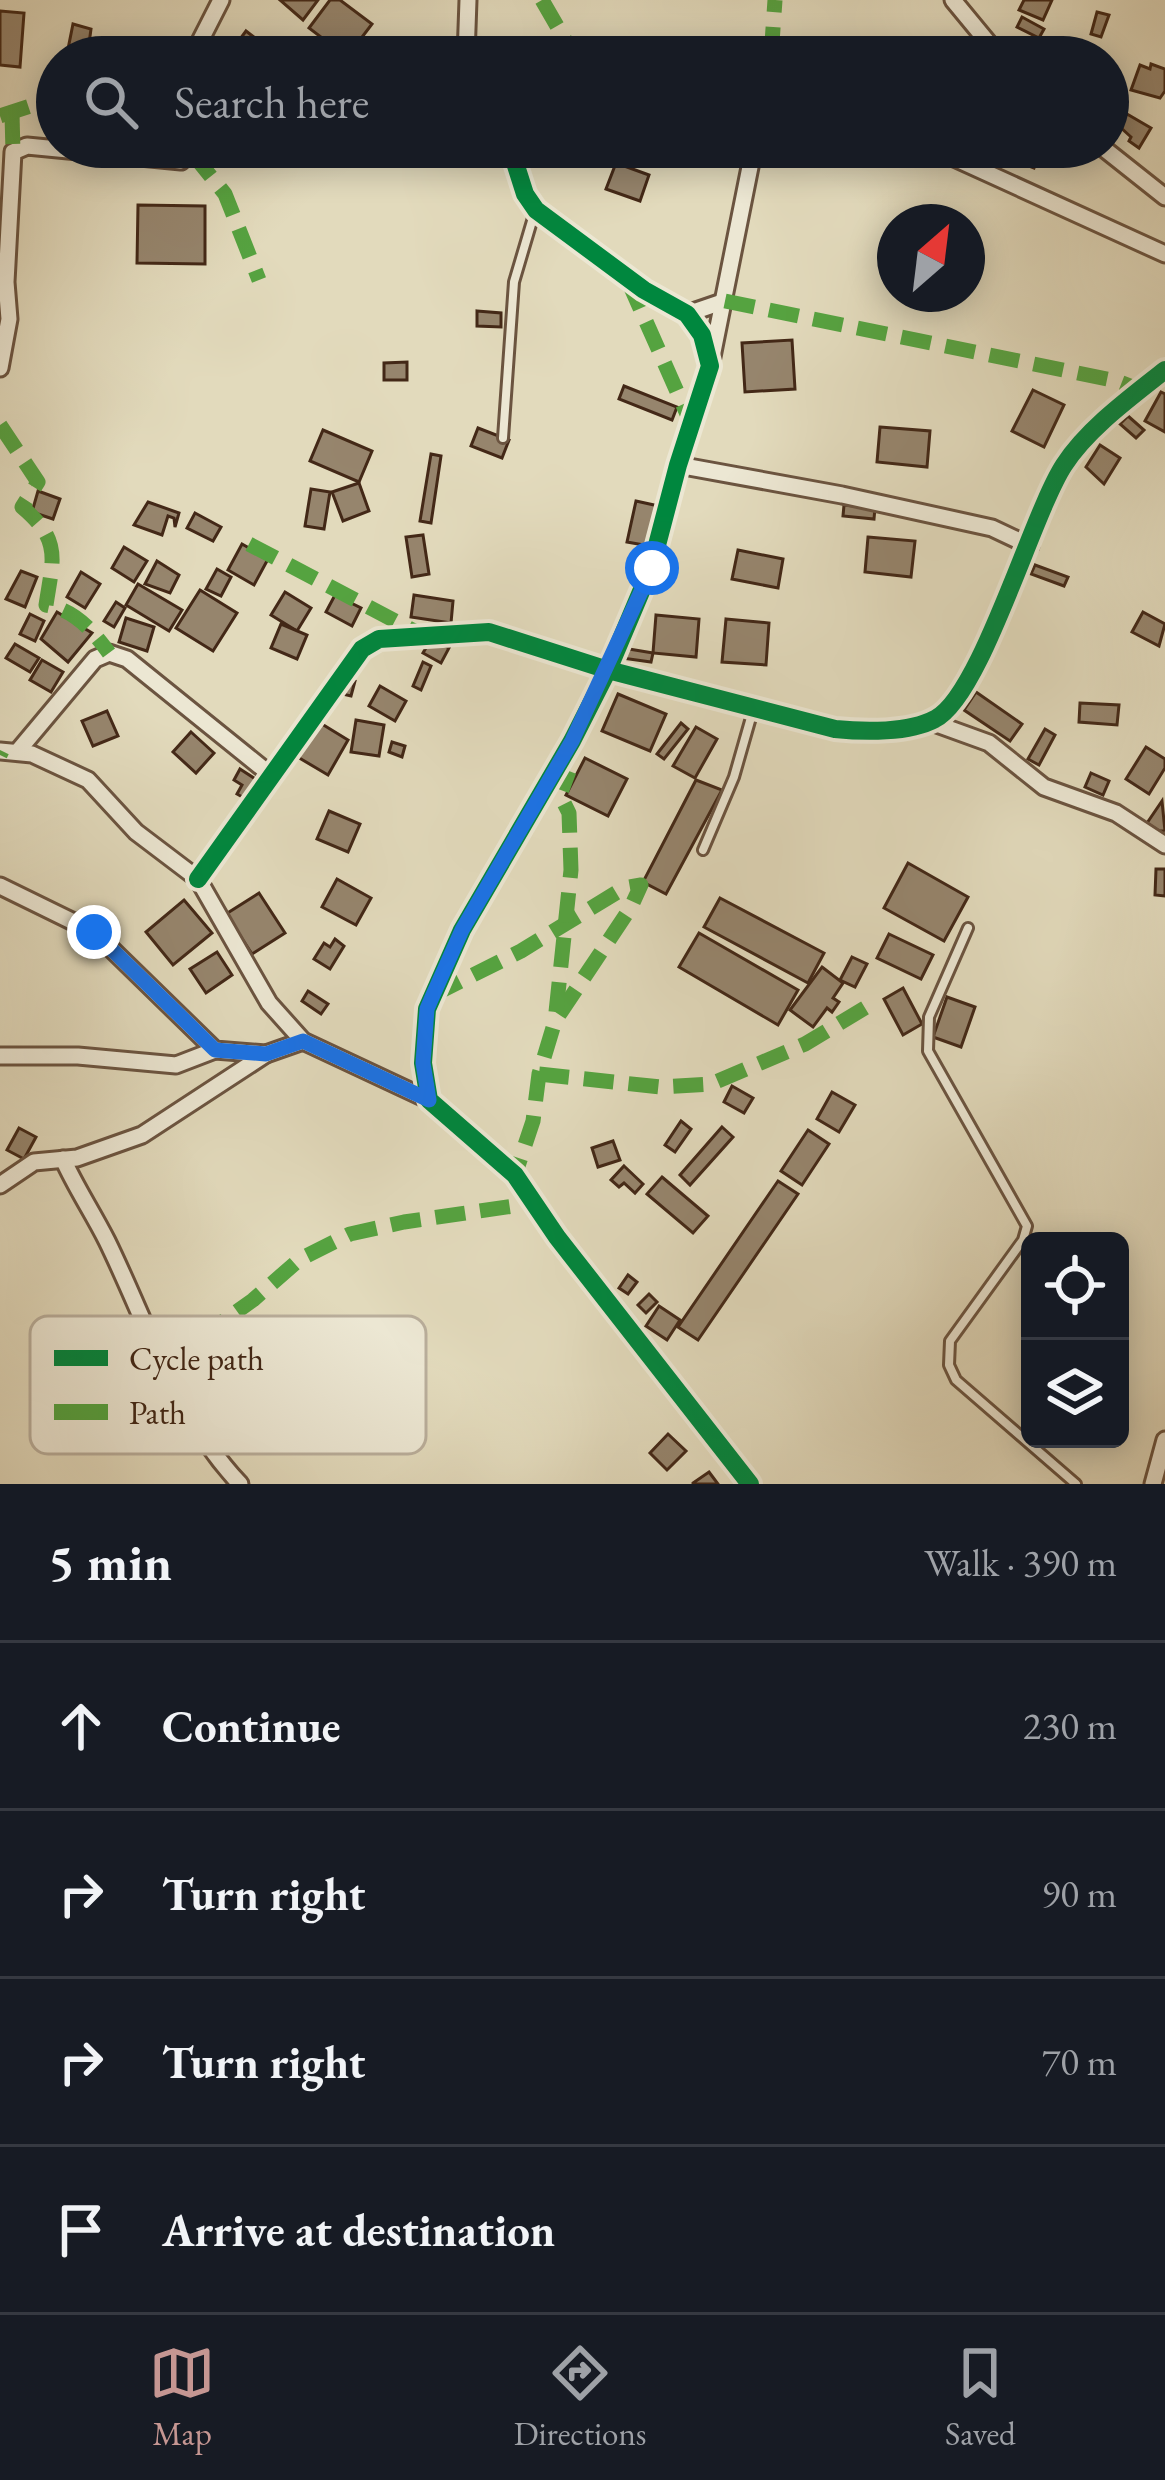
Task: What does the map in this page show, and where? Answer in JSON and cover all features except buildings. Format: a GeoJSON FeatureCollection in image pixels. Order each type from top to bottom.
{"type":"FeatureCollection","features":[{"type":"Feature","properties":{"kind":"street"},"geometry":{"type":"LineString","coordinates":[[203,36],[221,0]]}},
{"type":"Feature","properties":{"kind":"street"},"geometry":{"type":"LineString","coordinates":[[467,36],[468,0]]}},
{"type":"Feature","properties":{"kind":"street"},"geometry":{"type":"LineString","coordinates":[[952,0],[982,36]]}},
{"type":"Feature","properties":{"kind":"street"},"geometry":{"type":"LineString","coordinates":[[0,368],[9,319],[6,265],[14,152],[36,147]]}},
{"type":"Feature","properties":{"kind":"street"},"geometry":{"type":"LineString","coordinates":[[517,168],[536,210],[644,290],[687,314],[703,334],[710,366]]}},
{"type":"Feature","properties":{"kind":"street"},"geometry":{"type":"LineString","coordinates":[[429,1100],[423,1063],[427,1009],[462,930],[572,741],[652,568],[678,464],[710,366],[750,168]]}},
{"type":"Feature","properties":{"kind":"street"},"geometry":{"type":"LineString","coordinates":[[976,168],[1165,254]]}},
{"type":"Feature","properties":{"kind":"street"},"geometry":{"type":"LineString","coordinates":[[1128,168],[1165,197]]}},
{"type":"Feature","properties":{"kind":"street"},"geometry":{"type":"LineString","coordinates":[[687,314],[725,301]]}},
{"type":"Feature","properties":{"kind":"street"},"geometry":{"type":"LineString","coordinates":[[932,722],[956,700],[1070,455],[1165,370]]}},
{"type":"Feature","properties":{"kind":"street"},"geometry":{"type":"LineString","coordinates":[[678,464],[992,528],[1030,546]]}},
{"type":"Feature","properties":{"kind":"street"},"geometry":{"type":"LineString","coordinates":[[198,879],[362,649],[379,639],[489,632],[608,670],[819,726],[861,732],[932,722],[989,743],[1044,787],[1116,813],[1165,844]]}},
{"type":"Feature","properties":{"kind":"street"},"geometry":{"type":"LineString","coordinates":[[272,776],[127,659],[109,652],[95,659],[9,751],[66,767],[88,780],[136,832],[198,879],[268,1003],[303,1041],[429,1100],[515,1175],[557,1237],[750,1484]]}},
{"type":"Feature","properties":{"kind":"street"},"geometry":{"type":"LineString","coordinates":[[0,886],[94,932],[215,1050]]}},
{"type":"Feature","properties":{"kind":"street"},"geometry":{"type":"LineString","coordinates":[[0,1185],[34,1162],[63,1159],[142,1135],[266,1054],[303,1041]]}},
{"type":"Feature","properties":{"kind":"street"},"geometry":{"type":"LineString","coordinates":[[0,1056],[90,1056],[176,1065],[215,1050],[266,1054]]}},
{"type":"Feature","properties":{"kind":"street"},"geometry":{"type":"LineString","coordinates":[[63,1159],[142,1316]]}},
{"type":"Feature","properties":{"kind":"street"},"geometry":{"type":"LineString","coordinates":[[1153,1484],[1165,1440]]}},
{"type":"Feature","properties":{"kind":"street"},"geometry":{"type":"LineString","coordinates":[[216,1454],[240,1484]]}},
{"type":"Feature","properties":{"kind":"lane"},"geometry":{"type":"LineString","coordinates":[[503,438],[514,282],[536,210]]}},
{"type":"Feature","properties":{"kind":"lane"},"geometry":{"type":"LineString","coordinates":[[703,850],[734,777],[754,706]]}},
{"type":"Feature","properties":{"kind":"lane"},"geometry":{"type":"LineString","coordinates":[[968,928],[929,1016],[928,1051],[1028,1226],[1023,1240],[950,1341],[949,1365],[956,1380],[1076,1484]]}},
{"type":"Feature","properties":{"kind":"marked path"},"geometry":{"type":"LineString","coordinates":[[542,0],[563,36]]}},
{"type":"Feature","properties":{"kind":"marked path"},"geometry":{"type":"LineString","coordinates":[[772,36],[775,0]]}},
{"type":"Feature","properties":{"kind":"marked path"},"geometry":{"type":"LineString","coordinates":[[0,116],[36,104]]}},
{"type":"Feature","properties":{"kind":"marked path"},"geometry":{"type":"LineString","coordinates":[[12,114],[13,152]]}},
{"type":"Feature","properties":{"kind":"marked path"},"geometry":{"type":"LineString","coordinates":[[204,168],[225,194],[259,280]]}},
{"type":"Feature","properties":{"kind":"marked path"},"geometry":{"type":"LineString","coordinates":[[628,281],[691,423]]}},
{"type":"Feature","properties":{"kind":"marked path"},"geometry":{"type":"LineString","coordinates":[[725,301],[1117,381],[1140,390]]}},
{"type":"Feature","properties":{"kind":"marked path"},"geometry":{"type":"LineString","coordinates":[[0,425],[38,482],[22,507],[44,530],[52,551],[46,605],[82,622],[109,653]]}},
{"type":"Feature","properties":{"kind":"marked path"},"geometry":{"type":"LineString","coordinates":[[249,544],[416,632]]}},
{"type":"Feature","properties":{"kind":"marked path"},"geometry":{"type":"LineString","coordinates":[[0,755],[2,751]]}},
{"type":"Feature","properties":{"kind":"marked path"},"geometry":{"type":"LineString","coordinates":[[556,1012],[571,870],[569,813],[560,795],[569,771]]}},
{"type":"Feature","properties":{"kind":"marked path"},"geometry":{"type":"LineString","coordinates":[[433,995],[521,951],[624,888],[641,885],[555,1021],[539,1074],[533,1121],[515,1175]]}},
{"type":"Feature","properties":{"kind":"marked path"},"geometry":{"type":"LineString","coordinates":[[539,1074],[660,1087],[711,1084],[805,1044],[868,1006]]}},
{"type":"Feature","properties":{"kind":"marked path"},"geometry":{"type":"LineString","coordinates":[[231,1316],[300,1259],[350,1234],[534,1203]]}},
{"type":"Feature","properties":{"kind":"cycle path"},"geometry":{"type":"LineString","coordinates":[[517,168],[536,210],[644,290],[687,314],[702,335],[710,366],[651,568],[608,670],[462,930],[427,1009],[423,1063],[429,1100],[515,1175],[557,1237],[750,1484]]}},
{"type":"Feature","properties":{"kind":"cycle path"},"geometry":{"type":"LineString","coordinates":[[198,879],[362,649],[379,639],[489,632],[608,670],[835,729],[900,729],[935,719],[952,703],[988,641],[1064,465],[1097,426],[1165,370]]}},
{"type":"Feature","properties":{"kind":"route"},"geometry":{"type":"LineString","coordinates":[[94,932],[215,1050],[266,1054],[303,1041],[429,1100],[423,1063],[427,1009],[462,930],[572,741],[652,568]]}}]}
